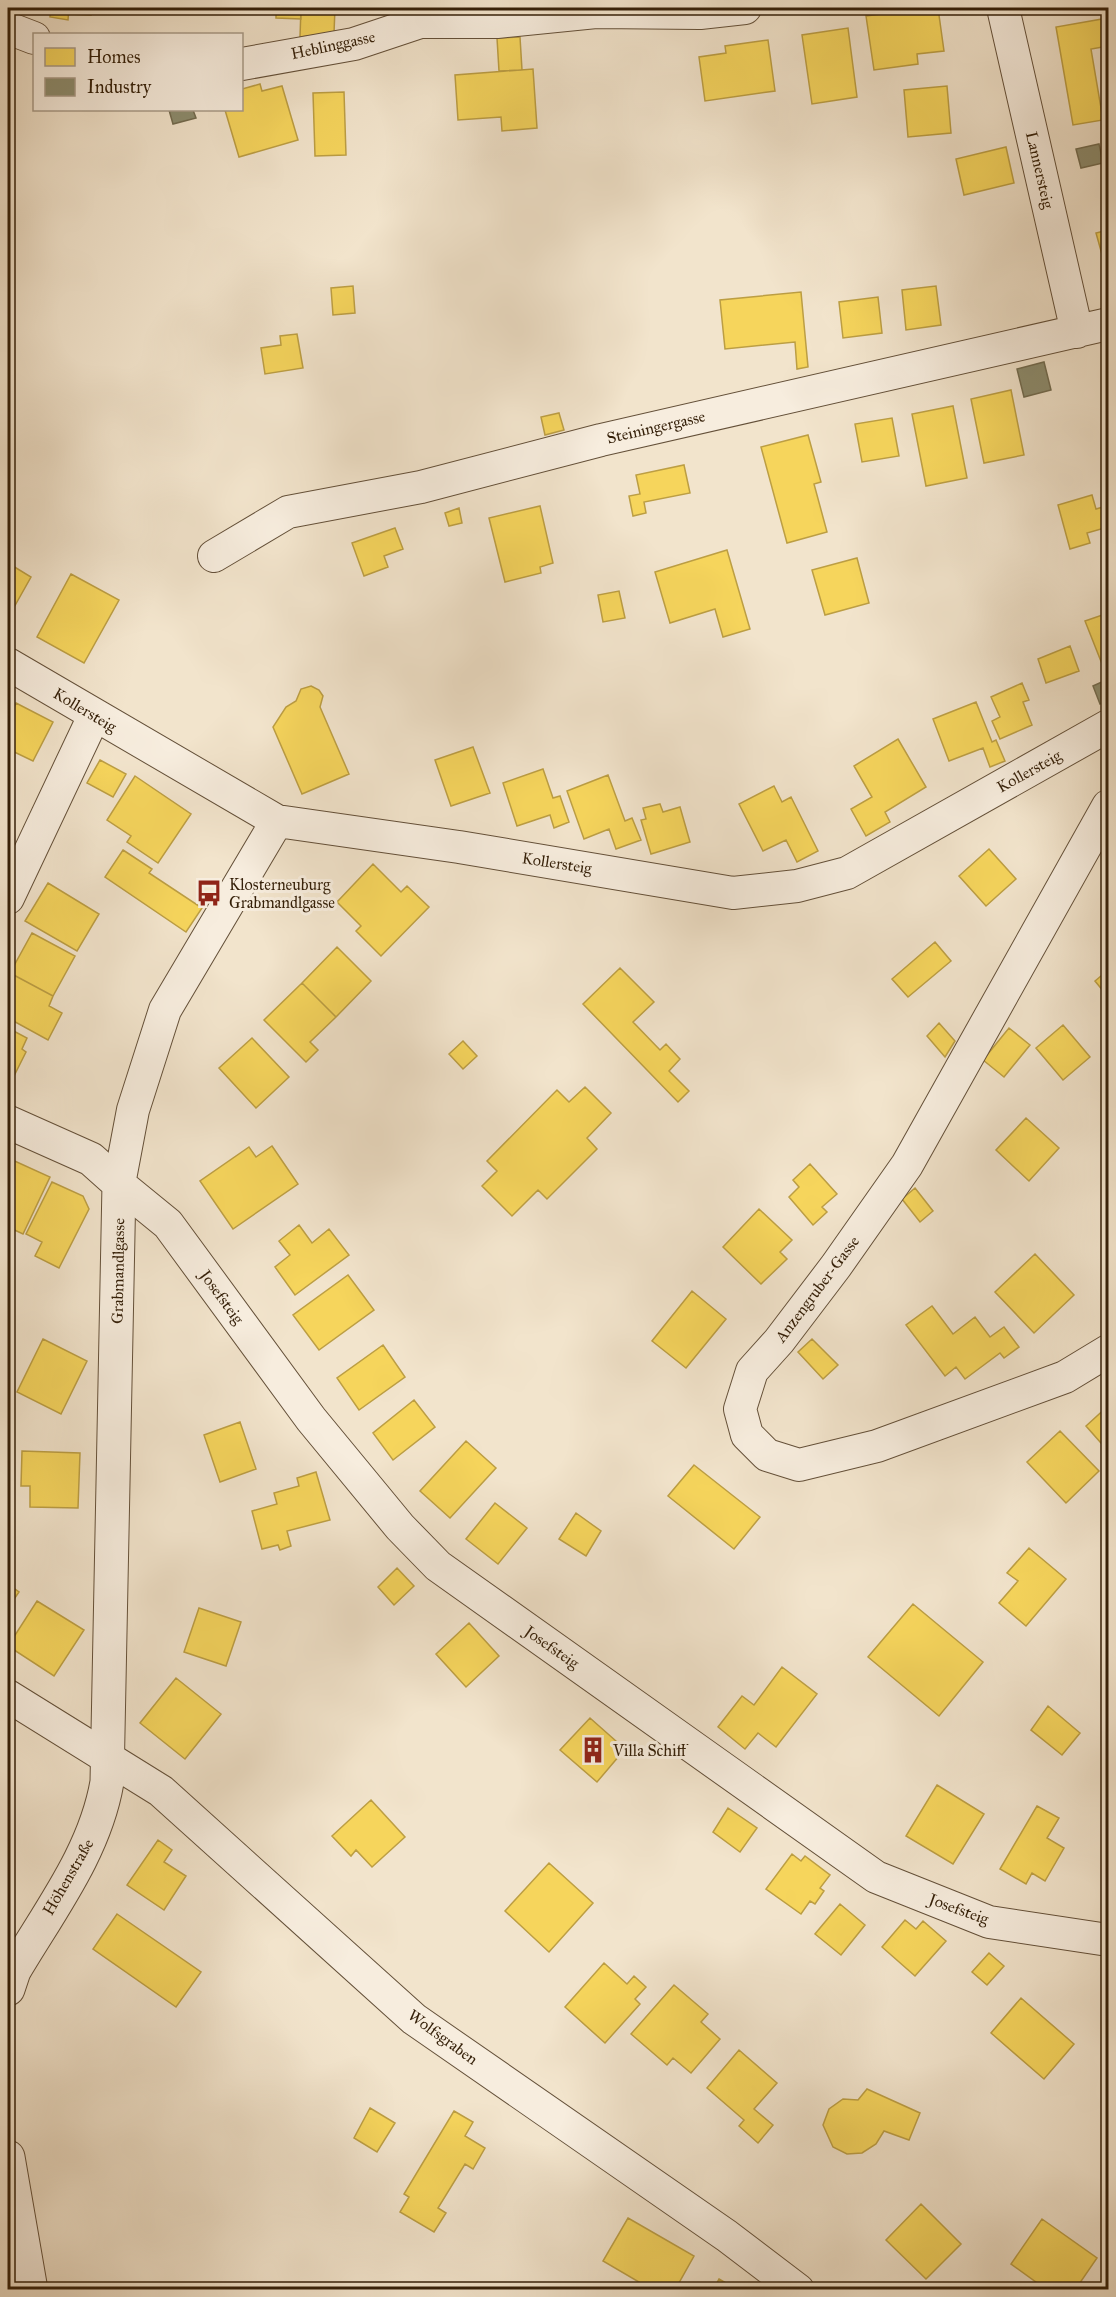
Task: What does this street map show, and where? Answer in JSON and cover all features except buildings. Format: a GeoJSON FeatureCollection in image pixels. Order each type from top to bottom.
{"type":"FeatureCollection","features":[{"type":"Feature","properties":{"kind":"street","name":"Heblinggasse"},"geometry":{"type":"LineString","coordinates":[[243,64],[354,44],[420,22],[497,22],[596,12],[700,13],[745,8]]}},
{"type":"Feature","properties":{"kind":"street","name":"Lannersteig"},"geometry":{"type":"LineString","coordinates":[[1003,8],[1077,332]]}},
{"type":"Feature","properties":{"kind":"street"},"geometry":{"type":"LineString","coordinates":[[8,28],[33,38]]}},
{"type":"Feature","properties":{"kind":"street","name":"Steiningergasse"},"geometry":{"type":"LineString","coordinates":[[214,556],[288,512],[422,487],[601,440],[1108,324]]}},
{"type":"Feature","properties":{"kind":"street","name":"Kollersteig"},"geometry":{"type":"LineString","coordinates":[[8,664],[93,716],[277,821],[459,847],[733,893],[797,886],[848,873],[1108,726]]}},
{"type":"Feature","properties":{"kind":"street"},"geometry":{"type":"LineString","coordinates":[[8,898],[93,716]]}},
{"type":"Feature","properties":{"kind":"street","name":"Anzengruber-Gasse"},"geometry":{"type":"LineString","coordinates":[[1108,806],[907,1165],[836,1266],[779,1341],[752,1371],[740,1409],[747,1435],[767,1455],[799,1465],[877,1446],[1065,1377],[1108,1351]]}},
{"type":"Feature","properties":{"kind":"street","name":"Grabmandlgasse"},"geometry":{"type":"LineString","coordinates":[[109,1758],[119,1184],[133,1110],[165,1010],[277,821]]}},
{"type":"Feature","properties":{"kind":"street"},"geometry":{"type":"LineString","coordinates":[[8,1122],[91,1159],[119,1184]]}},
{"type":"Feature","properties":{"kind":"street","name":"Josefsteig"},"geometry":{"type":"LineString","coordinates":[[119,1184],[168,1224],[311,1419],[400,1527],[438,1566],[876,1877],[989,1922],[1108,1940]]}},
{"type":"Feature","properties":{"kind":"street","name":"Wolfsgraben"},"geometry":{"type":"LineString","coordinates":[[8,1696],[161,1791],[414,2019],[727,2236],[798,2289]]}},
{"type":"Feature","properties":{"kind":"street","name":"Höhenstraße"},"geometry":{"type":"LineString","coordinates":[[8,1989],[14,1971],[81,1860],[93,1835],[102,1809],[109,1758]]}},
{"type":"Feature","properties":{"kind":"street"},"geometry":{"type":"LineString","coordinates":[[8,2157],[31,2289]]}},
{"type":"Feature","properties":{"kind":"place","name":"Klosterneuburg Grabmandlgasse"},"geometry":{"type":"Point","coordinates":[209,893]}},
{"type":"Feature","properties":{"kind":"place","name":"Villa Schiff"},"geometry":{"type":"Point","coordinates":[593,1750]}}]}
